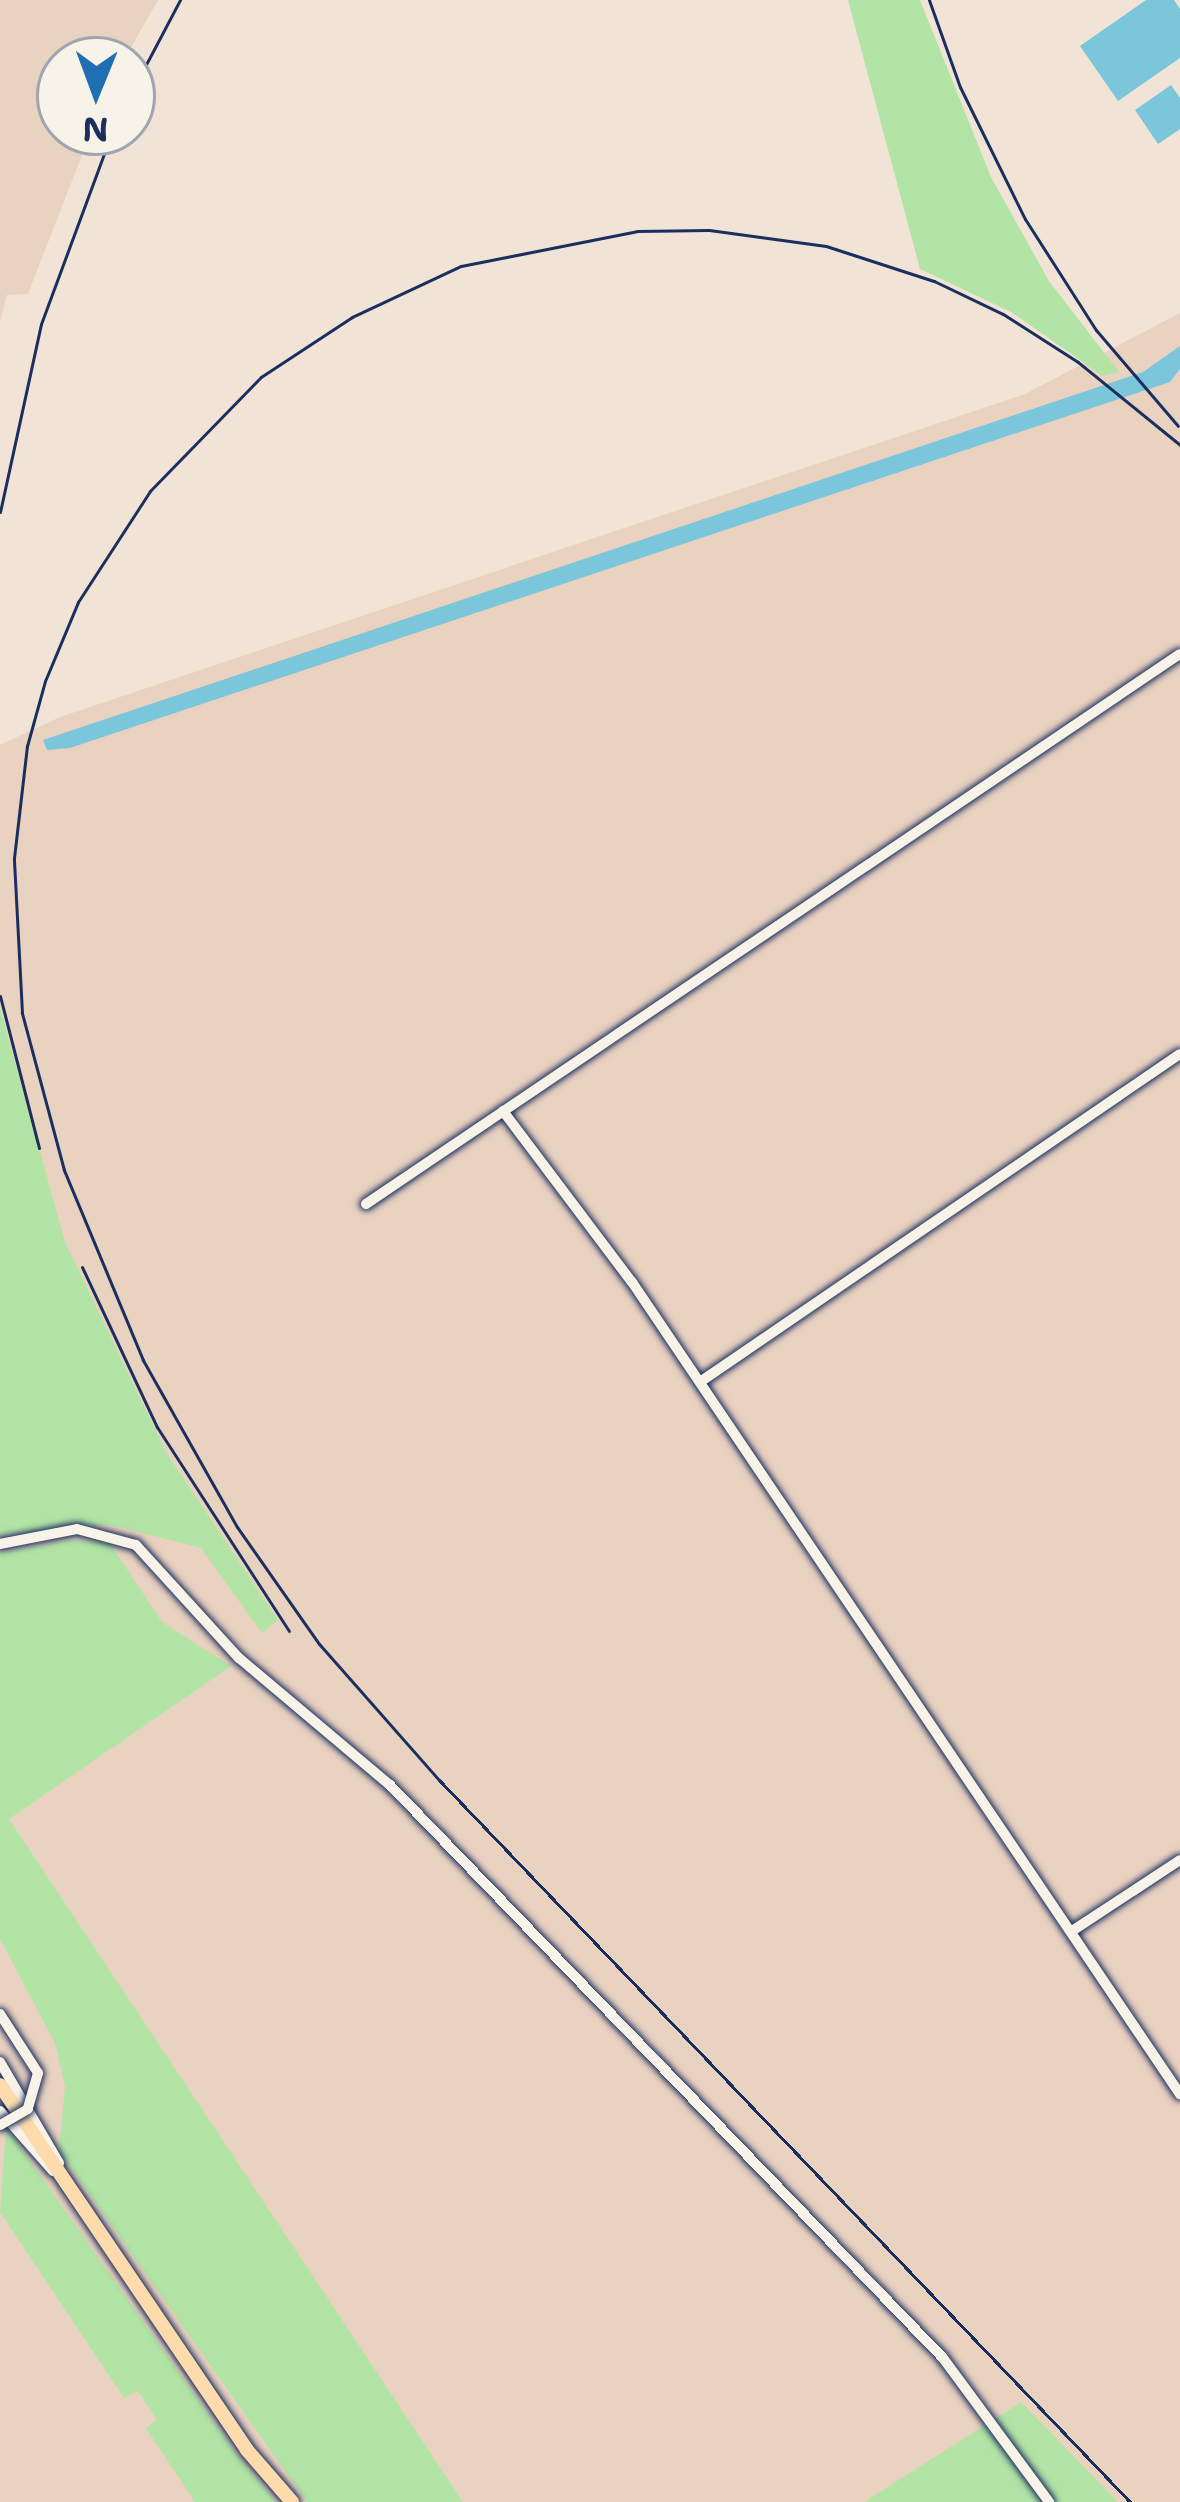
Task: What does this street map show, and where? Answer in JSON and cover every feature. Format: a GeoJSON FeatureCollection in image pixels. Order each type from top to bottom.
{"type":"FeatureCollection","features":[{"type":"Feature","properties":{"kind":"main road"},"geometry":{"type":"LineString","coordinates":[[0,2085],[247,2450],[292,2502]]}},
{"type":"Feature","properties":{"kind":"street"},"geometry":{"type":"LineString","coordinates":[[366,1204],[1180,654]]}},
{"type":"Feature","properties":{"kind":"street"},"geometry":{"type":"LineString","coordinates":[[700,1382],[1180,1054]]}},
{"type":"Feature","properties":{"kind":"street"},"geometry":{"type":"LineString","coordinates":[[503,1111],[700,1382],[1180,2094]]}},
{"type":"Feature","properties":{"kind":"street"},"geometry":{"type":"LineString","coordinates":[[0,1544],[77,1529],[136,1545],[239,1658],[390,1785],[943,2358],[1049,2502]]}},
{"type":"Feature","properties":{"kind":"street"},"geometry":{"type":"LineString","coordinates":[[1072,1931],[1180,1860]]}},
{"type":"Feature","properties":{"kind":"street"},"geometry":{"type":"LineString","coordinates":[[0,2014],[38,2073],[28,2109],[0,2125]]}},
{"type":"Feature","properties":{"kind":"street"},"geometry":{"type":"LineString","coordinates":[[0,2062],[42,2125],[70,2188]]}},
{"type":"Feature","properties":{"kind":"street"},"geometry":{"type":"LineString","coordinates":[[0,2111],[70,2188]]}},
{"type":"Feature","properties":{"kind":"shaded area"},"geometry":{"type":"Polygon","coordinates":[[[0,0],[158,0],[138,36],[36,36],[36,156],[82,156],[28,294],[7,295],[0,322],[0,0]]]}},
{"type":"Feature","properties":{"kind":"shaded area"},"geometry":{"type":"Polygon","coordinates":[[[1180,313],[1180,2502],[0,2502],[0,745],[60,717],[1025,394],[1180,313]]]}},
{"type":"Feature","properties":{"kind":"green space"},"geometry":{"type":"Polygon","coordinates":[[[848,0],[920,0],[991,177],[1049,281],[1119,372],[1103,376],[1011,312],[920,269],[848,0]]]}},
{"type":"Feature","properties":{"kind":"green space"},"geometry":{"type":"Polygon","coordinates":[[[0,1008],[65,1242],[166,1452],[278,1620],[262,1633],[201,1548],[111,1525],[0,1535],[0,1008]]]}},
{"type":"Feature","properties":{"kind":"green space"},"geometry":{"type":"Polygon","coordinates":[[[69,1540],[109,1542],[162,1622],[231,1666],[9,1819],[463,2502],[307,2502],[59,2151],[65,2086],[55,2043],[0,1939],[0,1553],[69,1540]]]}},
{"type":"Feature","properties":{"kind":"green space"},"geometry":{"type":"Polygon","coordinates":[[[6,2127],[238,2456],[276,2502],[195,2502],[146,2428],[157,2420],[138,2391],[124,2398],[0,2212],[6,2127]]]}},
{"type":"Feature","properties":{"kind":"green space"},"geometry":{"type":"Polygon","coordinates":[[[1021,2402],[1118,2502],[864,2502],[1021,2402]]]}},
{"type":"Feature","properties":{"kind":"water"},"geometry":{"type":"Polygon","coordinates":[[[1146,0],[1174,0],[1180,9],[1180,58],[1118,101],[1080,46],[1146,0]]]}},
{"type":"Feature","properties":{"kind":"water"},"geometry":{"type":"Polygon","coordinates":[[[1171,85],[1180,98],[1180,129],[1158,144],[1135,110],[1171,85]]]}},
{"type":"Feature","properties":{"kind":"water"},"geometry":{"type":"Polygon","coordinates":[[[1180,346],[1180,369],[1170,382],[70,748],[47,750],[43,740],[1143,372],[1180,346]]]}},
{"type":"Feature","properties":{"kind":"railway"},"geometry":{"type":"LineString","coordinates":[[156,46],[180,0]]}},
{"type":"Feature","properties":{"kind":"railway"},"geometry":{"type":"LineString","coordinates":[[929,0],[960,87],[1025,219],[1096,330],[1178,426]]}},
{"type":"Feature","properties":{"kind":"railway"},"geometry":{"type":"LineString","coordinates":[[0,512],[41,324],[103,156]]}},
{"type":"Feature","properties":{"kind":"railway"},"geometry":{"type":"LineString","coordinates":[[1130,2502],[439,1780],[319,1644],[237,1527],[143,1360],[64,1170],[22,1013],[14,858],[27,746],[45,681],[78,602],[150,491],[261,377],[352,317],[461,266],[637,231],[709,230],[826,246],[934,281],[1003,314],[1078,362],[1180,445]]}},
{"type":"Feature","properties":{"kind":"railway"},"geometry":{"type":"LineString","coordinates":[[0,996],[39,1148]]}},
{"type":"Feature","properties":{"kind":"railway"},"geometry":{"type":"LineString","coordinates":[[82,1267],[157,1427],[289,1631]]}}]}
